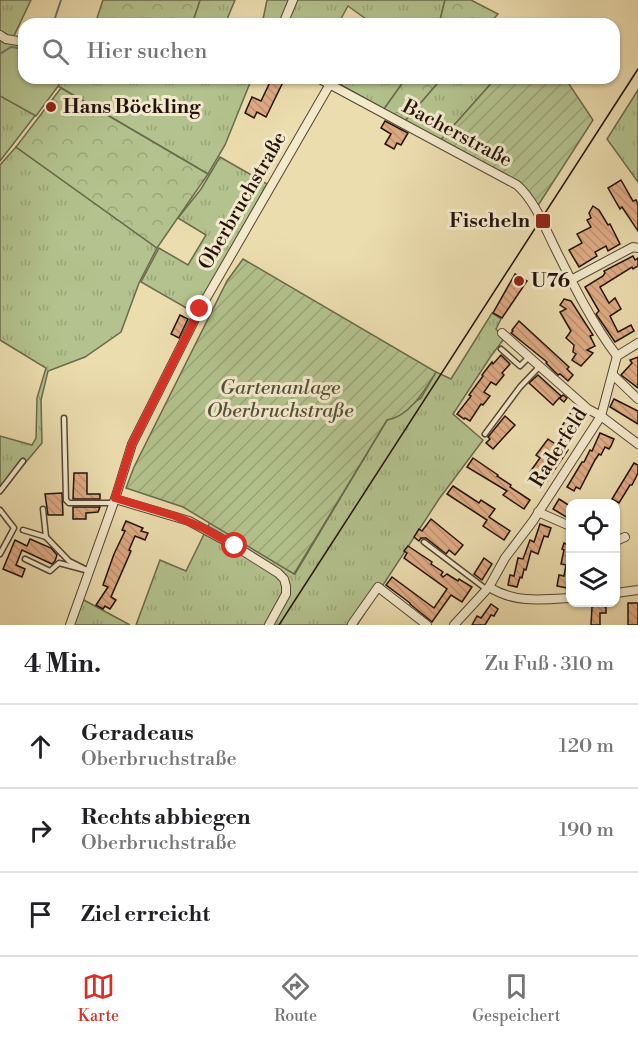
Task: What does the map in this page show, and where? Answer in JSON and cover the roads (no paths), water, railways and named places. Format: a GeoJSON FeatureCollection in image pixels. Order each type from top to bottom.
{"type":"FeatureCollection","features":[{"type":"Feature","properties":{"kind":"street"},"geometry":{"type":"LineString","coordinates":[[286,18],[293,0]]}},
{"type":"Feature","properties":{"kind":"street"},"geometry":{"type":"LineString","coordinates":[[0,35],[6,39],[18,41]]}},
{"type":"Feature","properties":{"kind":"street","name":"Bacherstraße"},"geometry":{"type":"LineString","coordinates":[[330,84],[511,180],[527,195],[571,280],[617,356]]}},
{"type":"Feature","properties":{"kind":"street","name":"Oberbruchstraße"},"geometry":{"type":"LineString","coordinates":[[70,625],[132,444],[200,309],[330,84]]}},
{"type":"Feature","properties":{"kind":"street"},"geometry":{"type":"LineString","coordinates":[[571,280],[633,247],[638,248]]}},
{"type":"Feature","properties":{"kind":"street"},"geometry":{"type":"LineString","coordinates":[[502,333],[588,409],[638,444]]}},
{"type":"Feature","properties":{"kind":"street"},"geometry":{"type":"LineString","coordinates":[[617,356],[638,343]]}},
{"type":"Feature","properties":{"kind":"street","name":"Raderfeld"},"geometry":{"type":"LineString","coordinates":[[454,625],[488,588],[505,558],[601,416],[603,401],[613,375],[617,356]]}},
{"type":"Feature","properties":{"kind":"street"},"geometry":{"type":"LineString","coordinates":[[613,375],[638,399]]}},
{"type":"Feature","properties":{"kind":"street"},"geometry":{"type":"LineString","coordinates":[[114,501],[189,521],[278,573],[284,579],[286,594],[269,625]]}},
{"type":"Feature","properties":{"kind":"street","name":"Raderfeld"},"geometry":{"type":"LineString","coordinates":[[538,512],[566,524]]}},
{"type":"Feature","properties":{"kind":"street"},"geometry":{"type":"LineString","coordinates":[[620,539],[625,537]]}},
{"type":"Feature","properties":{"kind":"street"},"geometry":{"type":"LineString","coordinates":[[352,624],[378,587],[427,625]]}},
{"type":"Feature","properties":{"kind":"street"},"geometry":{"type":"LineString","coordinates":[[488,588],[520,599],[566,598]]}},
{"type":"Feature","properties":{"kind":"street"},"geometry":{"type":"LineString","coordinates":[[620,592],[638,590]]}},
{"type":"Feature","properties":{"kind":"lane"},"geometry":{"type":"LineString","coordinates":[[501,349],[520,366],[529,357]]}},
{"type":"Feature","properties":{"kind":"lane"},"geometry":{"type":"LineString","coordinates":[[485,434],[520,387],[539,366]]}},
{"type":"Feature","properties":{"kind":"lane"},"geometry":{"type":"LineString","coordinates":[[64,418],[66,500],[69,503],[114,501]]}},
{"type":"Feature","properties":{"kind":"lane"},"geometry":{"type":"LineString","coordinates":[[0,491],[23,461]]}},
{"type":"Feature","properties":{"kind":"lane"},"geometry":{"type":"LineString","coordinates":[[43,509],[46,537]]}},
{"type":"Feature","properties":{"kind":"lane"},"geometry":{"type":"LineString","coordinates":[[0,510],[14,528],[0,554]]}},
{"type":"Feature","properties":{"kind":"lane"},"geometry":{"type":"LineString","coordinates":[[23,530],[46,537],[69,561],[89,571]]}},
{"type":"Feature","properties":{"kind":"lane"},"geometry":{"type":"LineString","coordinates":[[424,542],[488,588]]}},
{"type":"Feature","properties":{"kind":"lane"},"geometry":{"type":"LineString","coordinates":[[25,559],[50,571],[59,563],[89,571]]}},
{"type":"Feature","properties":{"kind":"waterway"},"geometry":{"type":"LineString","coordinates":[[55,18],[61,0]]}},
{"type":"Feature","properties":{"kind":"waterway"},"geometry":{"type":"LineString","coordinates":[[0,54],[11,47],[18,48]]}},
{"type":"Feature","properties":{"kind":"tram line"},"geometry":{"type":"LineString","coordinates":[[279,625],[638,69]]}},
{"type":"Feature","properties":{"kind":"place","name":"Hans Böckling"},"geometry":{"type":"Point","coordinates":[51,107]}},
{"type":"Feature","properties":{"kind":"place","name":"Fischeln"},"geometry":{"type":"Point","coordinates":[543,221]}},
{"type":"Feature","properties":{"kind":"place","name":"U76"},"geometry":{"type":"Point","coordinates":[519,281]}},
{"type":"Feature","properties":{"kind":"park label","name":"Gartenanlage Oberbruchstraße"},"geometry":{"type":"Point","coordinates":[280,400]}}]}
